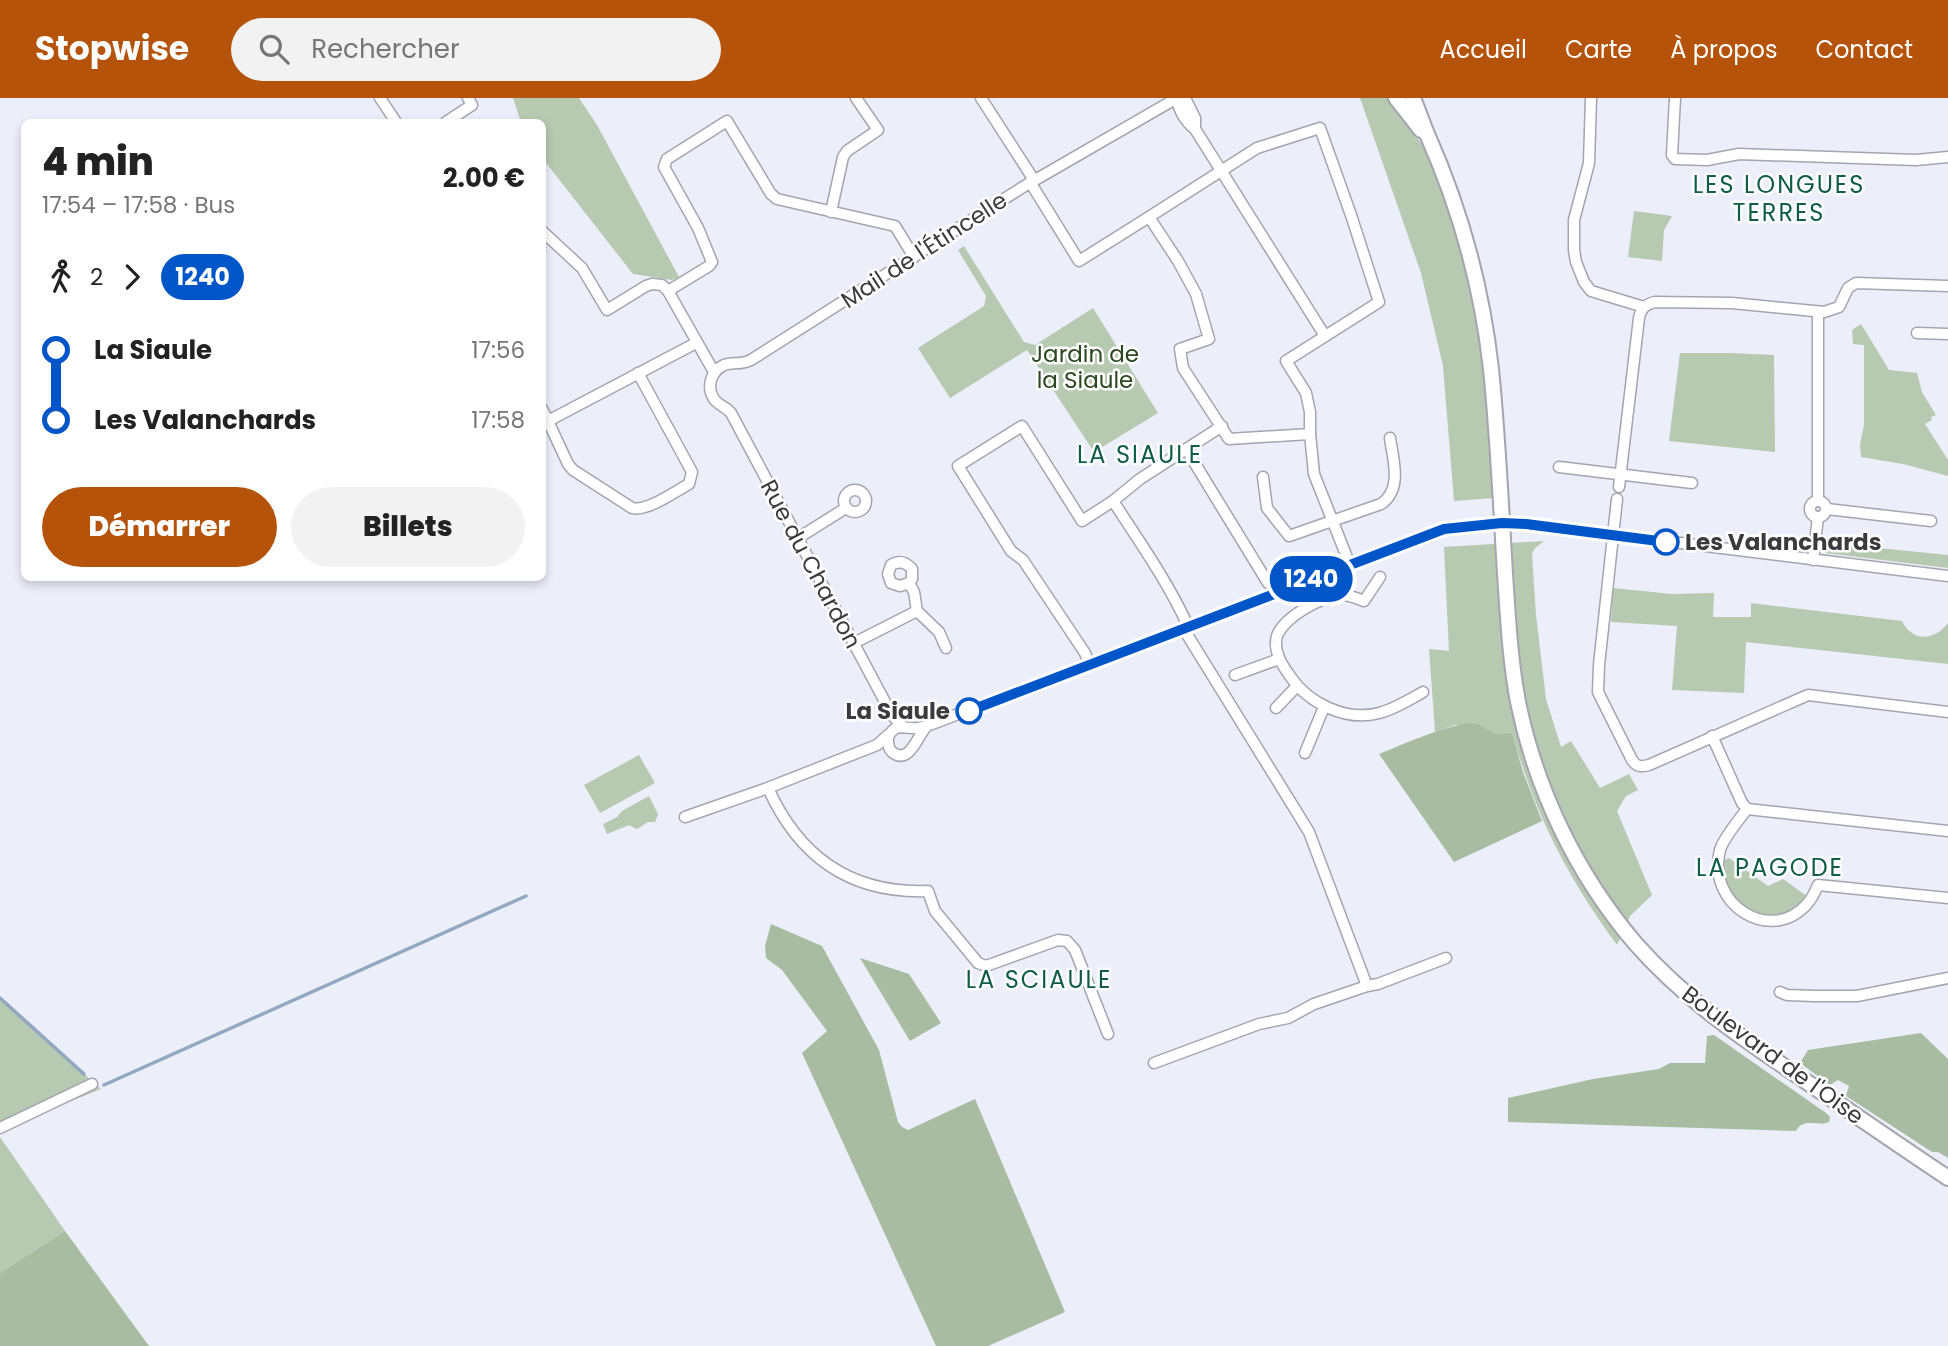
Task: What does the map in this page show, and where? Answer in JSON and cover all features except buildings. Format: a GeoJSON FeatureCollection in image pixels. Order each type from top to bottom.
{"type":"FeatureCollection","features":[{"type":"Feature","properties":{"kind":"main road","name":"Boulevard de l'Oise"},"geometry":{"type":"LineString","coordinates":[[1396,98],[1434,148]]}},
{"type":"Feature","properties":{"kind":"main road","name":"Boulevard de l'Oise"},"geometry":{"type":"LineString","coordinates":[[1413,98],[1457,211],[1471,259],[1484,323],[1494,405],[1512,663],[1525,731],[1540,780],[1569,846],[1603,901],[1675,985],[1707,1013],[1948,1178]]}},
{"type":"Feature","properties":{"kind":"street"},"geometry":{"type":"LineString","coordinates":[[380,98],[394,119]]}},
{"type":"Feature","properties":{"kind":"street"},"geometry":{"type":"LineString","coordinates":[[451,119],[472,106],[468,98]]}},
{"type":"Feature","properties":{"kind":"street"},"geometry":{"type":"LineString","coordinates":[[831,212],[843,157],[847,151],[878,130],[856,98]]}},
{"type":"Feature","properties":{"kind":"street"},"geometry":{"type":"LineString","coordinates":[[981,98],[1079,261],[1257,148],[1320,128],[1379,302],[1286,361],[1306,393],[1310,412],[1314,474],[1350,565]]}},
{"type":"Feature","properties":{"kind":"street"},"geometry":{"type":"LineString","coordinates":[[1176,98],[1187,123],[1195,129],[1325,336]]}},
{"type":"Feature","properties":{"kind":"street","name":"Mail de l'Étincelle"},"geometry":{"type":"LineString","coordinates":[[714,372],[724,365],[741,364],[751,360],[1032,181],[1176,98]]}},
{"type":"Feature","properties":{"kind":"street"},"geometry":{"type":"LineString","coordinates":[[1185,98],[1195,118],[1195,129]]}},
{"type":"Feature","properties":{"kind":"street"},"geometry":{"type":"LineString","coordinates":[[1591,98],[1589,163],[1574,220],[1576,262],[1584,282],[1591,290],[1644,307]]}},
{"type":"Feature","properties":{"kind":"street"},"geometry":{"type":"LineString","coordinates":[[1675,98],[1672,155],[1675,159],[1707,160],[1739,154],[1916,160],[1948,157]]}},
{"type":"Feature","properties":{"kind":"street"},"geometry":{"type":"LineString","coordinates":[[668,291],[712,262],[698,228],[664,163],[727,121],[771,194],[777,199],[895,226],[914,257]]}},
{"type":"Feature","properties":{"kind":"street"},"geometry":{"type":"LineString","coordinates":[[1149,217],[1196,294],[1209,339],[1180,349],[1184,368],[1229,439],[1310,434]]}},
{"type":"Feature","properties":{"kind":"street"},"geometry":{"type":"LineString","coordinates":[[546,235],[582,268],[607,310],[646,286],[662,285],[714,372]]}},
{"type":"Feature","properties":{"kind":"street"},"geometry":{"type":"LineString","coordinates":[[1619,487],[1639,318],[1644,307],[1655,302],[1732,303],[1818,312],[1839,307],[1848,288],[1856,283],[1948,286]]}},
{"type":"Feature","properties":{"kind":"street"},"geometry":{"type":"LineString","coordinates":[[1818,312],[1818,500]]}},
{"type":"Feature","properties":{"kind":"street"},"geometry":{"type":"LineString","coordinates":[[1917,333],[1948,334]]}},
{"type":"Feature","properties":{"kind":"street"},"geometry":{"type":"LineString","coordinates":[[548,421],[696,343]]}},
{"type":"Feature","properties":{"kind":"street","name":"Rue du Chardon"},"geometry":{"type":"LineString","coordinates":[[714,372],[709,386],[714,400],[731,413],[892,715],[904,728]]}},
{"type":"Feature","properties":{"kind":"street"},"geometry":{"type":"LineString","coordinates":[[546,417],[573,470],[632,508],[637,510],[651,505],[690,484],[692,472],[638,373]]}},
{"type":"Feature","properties":{"kind":"street"},"geometry":{"type":"LineString","coordinates":[[1090,663],[1023,560],[1011,551],[958,466],[1022,426],[1082,521],[1140,479],[1222,426]]}},
{"type":"Feature","properties":{"kind":"street"},"geometry":{"type":"LineString","coordinates":[[1263,477],[1268,508],[1289,536],[1386,500],[1395,482],[1390,438]]}},
{"type":"Feature","properties":{"kind":"street"},"geometry":{"type":"LineString","coordinates":[[1186,449],[1268,583]]}},
{"type":"Feature","properties":{"kind":"street"},"geometry":{"type":"LineString","coordinates":[[1559,467],[1692,483]]}},
{"type":"Feature","properties":{"kind":"street"},"geometry":{"type":"LineString","coordinates":[[1617,499],[1598,686],[1600,698],[1638,767],[1649,765],[1812,694],[1948,712]]}},
{"type":"Feature","properties":{"kind":"street"},"geometry":{"type":"LineString","coordinates":[[1818,500],[1824,503],[1827,509]]}},
{"type":"Feature","properties":{"kind":"street"},"geometry":{"type":"LineString","coordinates":[[1818,500],[1810,507],[1812,514],[1818,517],[1824,515],[1827,509]]}},
{"type":"Feature","properties":{"kind":"street"},"geometry":{"type":"LineString","coordinates":[[1113,501],[1182,611],[1185,627],[1309,832],[1367,986]]}},
{"type":"Feature","properties":{"kind":"street"},"geometry":{"type":"LineString","coordinates":[[798,538],[846,508]]}},
{"type":"Feature","properties":{"kind":"street"},"geometry":{"type":"LineString","coordinates":[[1827,509],[1931,521]]}},
{"type":"Feature","properties":{"kind":"street"},"geometry":{"type":"LineString","coordinates":[[1813,560],[1818,517]]}},
{"type":"Feature","properties":{"kind":"street"},"geometry":{"type":"LineString","coordinates":[[685,817],[768,788],[877,744],[890,733],[904,728],[927,726],[1444,529],[1502,523],[1948,576]]}},
{"type":"Feature","properties":{"kind":"street"},"geometry":{"type":"LineString","coordinates":[[1380,577],[1364,601],[1345,595],[1331,596],[1297,614],[1282,626],[1276,641],[1279,659],[1297,687],[1324,707],[1353,715],[1378,714],[1423,692]]}},
{"type":"Feature","properties":{"kind":"street"},"geometry":{"type":"LineString","coordinates":[[909,583],[914,592],[917,611],[939,632],[946,648]]}},
{"type":"Feature","properties":{"kind":"street"},"geometry":{"type":"LineString","coordinates":[[854,643],[917,611]]}},
{"type":"Feature","properties":{"kind":"street"},"geometry":{"type":"LineString","coordinates":[[1235,675],[1279,659]]}},
{"type":"Feature","properties":{"kind":"street"},"geometry":{"type":"LineString","coordinates":[[1276,708],[1297,687]]}},
{"type":"Feature","properties":{"kind":"street"},"geometry":{"type":"LineString","coordinates":[[1305,753],[1324,707]]}},
{"type":"Feature","properties":{"kind":"street"},"geometry":{"type":"LineString","coordinates":[[889,748],[887,740],[892,715]]}},
{"type":"Feature","properties":{"kind":"street"},"geometry":{"type":"LineString","coordinates":[[877,744],[904,755],[910,752],[927,726]]}},
{"type":"Feature","properties":{"kind":"street"},"geometry":{"type":"LineString","coordinates":[[904,728],[913,734],[915,744]]}},
{"type":"Feature","properties":{"kind":"street"},"geometry":{"type":"LineString","coordinates":[[1712,736],[1746,809]]}},
{"type":"Feature","properties":{"kind":"street"},"geometry":{"type":"LineString","coordinates":[[768,788],[791,830],[811,851],[832,867],[852,879],[883,888],[896,891],[928,891],[936,911],[978,963],[986,966],[1058,940],[1067,941],[1075,950],[1108,1034]]}},
{"type":"Feature","properties":{"kind":"street"},"geometry":{"type":"LineString","coordinates":[[1746,809],[1948,831]]}},
{"type":"Feature","properties":{"kind":"street"},"geometry":{"type":"LineString","coordinates":[[1746,809],[1720,850],[1719,872],[1721,886],[1728,899],[1738,910],[1751,917],[1773,920],[1796,914],[1808,904],[1818,885],[1948,898]]}},
{"type":"Feature","properties":{"kind":"street"},"geometry":{"type":"LineString","coordinates":[[1154,1063],[1259,1024],[1288,1017],[1314,1004],[1367,986],[1378,985],[1446,958]]}},
{"type":"Feature","properties":{"kind":"street"},"geometry":{"type":"LineString","coordinates":[[1780,992],[1801,996],[1857,996],[1948,978]]}},
{"type":"Feature","properties":{"kind":"street"},"geometry":{"type":"LineString","coordinates":[[0,1128],[92,1084]]}},
{"type":"Feature","properties":{"kind":"green space"},"geometry":{"type":"Polygon","coordinates":[[[513,98],[579,98],[597,125],[679,277],[672,280],[633,274],[546,163],[546,119],[520,119],[513,98]]]}},
{"type":"Feature","properties":{"kind":"green space"},"geometry":{"type":"Polygon","coordinates":[[[1360,98],[1392,98],[1404,122],[1431,155],[1450,207],[1478,323],[1486,379],[1494,498],[1454,501],[1443,366],[1421,273],[1360,98]]]}},
{"type":"Feature","properties":{"kind":"green space"},"geometry":{"type":"Polygon","coordinates":[[[1634,211],[1672,216],[1664,230],[1662,261],[1628,257],[1634,211]]]}},
{"type":"Feature","properties":{"kind":"green space","name":"Jardin de la Siaule"},"geometry":{"type":"Polygon","coordinates":[[[964,246],[1024,342],[1035,345],[1093,308],[1158,413],[1094,452],[1027,350],[950,398],[918,348],[984,306],[986,296],[958,250],[964,246]]]}},
{"type":"Feature","properties":{"kind":"green space"},"geometry":{"type":"Polygon","coordinates":[[[1861,324],[1889,370],[1917,373],[1922,392],[1936,415],[1925,424],[1948,460],[1948,476],[1903,464],[1861,457],[1860,445],[1864,425],[1864,345],[1853,344],[1852,330],[1861,324]]]}},
{"type":"Feature","properties":{"kind":"green space"},"geometry":{"type":"Polygon","coordinates":[[[1680,353],[1774,355],[1775,452],[1669,441],[1680,353]]]}},
{"type":"Feature","properties":{"kind":"green space"},"geometry":{"type":"Polygon","coordinates":[[[1544,541],[1532,554],[1536,615],[1546,699],[1561,747],[1571,741],[1600,788],[1629,774],[1638,790],[1626,796],[1617,811],[1652,895],[1630,916],[1617,945],[1582,894],[1554,844],[1531,791],[1512,733],[1496,736],[1480,725],[1455,725],[1435,732],[1429,649],[1449,651],[1444,547],[1544,541]]]}},
{"type":"Feature","properties":{"kind":"green space"},"geometry":{"type":"Polygon","coordinates":[[[1829,543],[1948,555],[1948,568],[1825,553],[1829,543]]]}},
{"type":"Feature","properties":{"kind":"green space"},"geometry":{"type":"Polygon","coordinates":[[[1613,588],[1672,594],[1714,593],[1713,617],[1751,617],[1751,603],[1902,621],[1911,633],[1924,637],[1936,633],[1948,623],[1948,664],[1746,642],[1744,693],[1672,690],[1677,626],[1611,622],[1613,588]]]}},
{"type":"Feature","properties":{"kind":"green space"},"geometry":{"type":"Polygon","coordinates":[[[1470,723],[1480,725],[1496,735],[1512,733],[1523,772],[1542,821],[1454,862],[1379,754],[1435,732],[1470,723]]]}},
{"type":"Feature","properties":{"kind":"green space"},"geometry":{"type":"Polygon","coordinates":[[[639,755],[655,783],[600,813],[584,785],[639,755]]]}},
{"type":"Feature","properties":{"kind":"green space"},"geometry":{"type":"Polygon","coordinates":[[[649,796],[658,814],[655,822],[648,822],[637,829],[629,825],[607,834],[603,824],[649,796]]]}},
{"type":"Feature","properties":{"kind":"green space"},"geometry":{"type":"Polygon","coordinates":[[[1729,858],[1768,886],[1783,879],[1808,897],[1793,911],[1779,916],[1765,917],[1742,908],[1726,888],[1722,861],[1729,858]]]}},
{"type":"Feature","properties":{"kind":"green space"},"geometry":{"type":"Polygon","coordinates":[[[771,924],[822,946],[879,1050],[898,1122],[902,1127],[908,1130],[975,1099],[1065,1312],[988,1346],[936,1346],[802,1053],[827,1031],[782,970],[766,958],[765,946],[771,924]]]}},
{"type":"Feature","properties":{"kind":"green space"},"geometry":{"type":"Polygon","coordinates":[[[860,958],[909,974],[941,1023],[910,1041],[860,958]]]}},
{"type":"Feature","properties":{"kind":"green space"},"geometry":{"type":"Polygon","coordinates":[[[0,999],[101,1089],[0,1130],[0,999]]]}},
{"type":"Feature","properties":{"kind":"green space"},"geometry":{"type":"Polygon","coordinates":[[[1921,1033],[1948,1059],[1948,1158],[1938,1152],[1932,1152],[1846,1096],[1849,1086],[1838,1080],[1830,1085],[1800,1063],[1808,1050],[1921,1033]]]}},
{"type":"Feature","properties":{"kind":"green space"},"geometry":{"type":"Polygon","coordinates":[[[1714,1035],[1826,1113],[1830,1117],[1829,1122],[1803,1124],[1796,1131],[1508,1122],[1508,1098],[1593,1079],[1659,1069],[1670,1063],[1705,1063],[1707,1036],[1714,1035]]]}},
{"type":"Feature","properties":{"kind":"green space"},"geometry":{"type":"Polygon","coordinates":[[[0,1137],[65,1231],[0,1273],[0,1137]]]}},
{"type":"Feature","properties":{"kind":"green space"},"geometry":{"type":"Polygon","coordinates":[[[65,1231],[149,1346],[0,1346],[0,1273],[65,1231]]]}},
{"type":"Feature","properties":{"kind":"waterway"},"geometry":{"type":"LineString","coordinates":[[104,1085],[526,896]]}},
{"type":"Feature","properties":{"kind":"waterway"},"geometry":{"type":"LineString","coordinates":[[0,998],[84,1074]]}},
{"type":"Feature","properties":{"kind":"bus line","name":"1240"},"geometry":{"type":"LineString","coordinates":[[969,711],[1444,529],[1468,525],[1526,524],[1666,542]]}},
{"type":"Feature","properties":{"kind":"place","name":"Les Valanchards"},"geometry":{"type":"Point","coordinates":[1666,542]}},
{"type":"Feature","properties":{"kind":"place","name":"La Siaule"},"geometry":{"type":"Point","coordinates":[969,711]}},
{"type":"Feature","properties":{"kind":"district","name":"LES LONGUES TERRES"},"geometry":{"type":"Point","coordinates":[1779,199]}},
{"type":"Feature","properties":{"kind":"district","name":"LA SIAULE"},"geometry":{"type":"Point","coordinates":[1140,455]}},
{"type":"Feature","properties":{"kind":"district","name":"LA PAGODE"},"geometry":{"type":"Point","coordinates":[1770,868]}},
{"type":"Feature","properties":{"kind":"district","name":"LA SCIAULE"},"geometry":{"type":"Point","coordinates":[1039,980]}}]}
